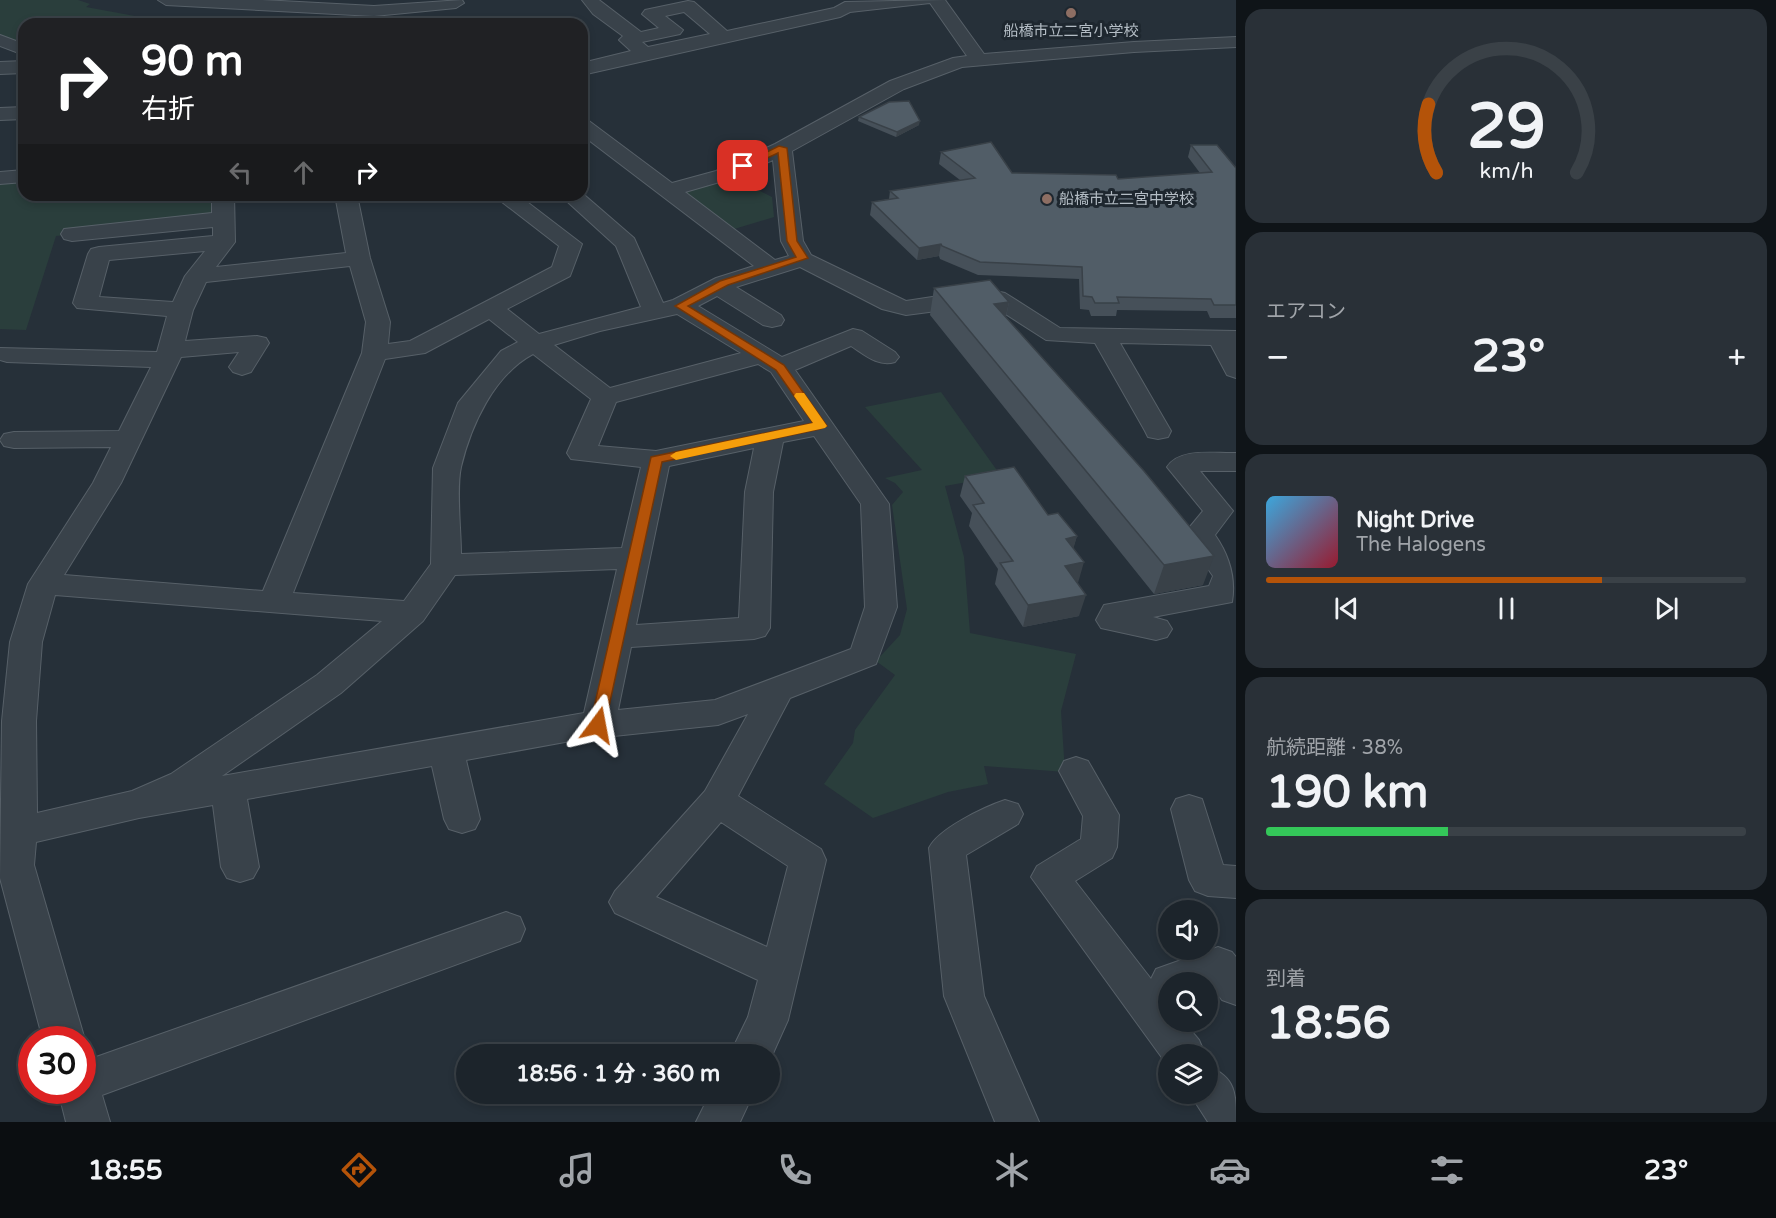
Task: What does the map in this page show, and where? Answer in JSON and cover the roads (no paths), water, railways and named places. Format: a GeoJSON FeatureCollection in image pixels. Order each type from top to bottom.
{"type":"FeatureCollection","features":[{"type":"Feature","properties":{"kind":"street"},"geometry":{"type":"LineString","coordinates":[[166,0],[374,12],[458,7]]}},
{"type":"Feature","properties":{"kind":"street"},"geometry":{"type":"LineString","coordinates":[[590,0],[641,45],[686,44],[723,37],[840,12],[843,3],[923,0]]}},
{"type":"Feature","properties":{"kind":"street"},"geometry":{"type":"LineString","coordinates":[[936,0],[978,59]]}},
{"type":"Feature","properties":{"kind":"street"},"geometry":{"type":"LineString","coordinates":[[588,67],[674,30],[651,14],[688,6],[723,37]]}},
{"type":"Feature","properties":{"kind":"street"},"geometry":{"type":"LineString","coordinates":[[280,18],[296,8]]}},
{"type":"Feature","properties":{"kind":"street"},"geometry":{"type":"LineString","coordinates":[[686,44],[703,56],[790,37],[774,26]]}},
{"type":"Feature","properties":{"kind":"street"},"geometry":{"type":"LineString","coordinates":[[1,40],[18,47]]}},
{"type":"Feature","properties":{"kind":"street"},"geometry":{"type":"LineString","coordinates":[[669,190],[723,175],[782,148],[897,86],[960,62],[1236,42]]}},
{"type":"Feature","properties":{"kind":"street"},"geometry":{"type":"LineString","coordinates":[[0,68],[18,67]]}},
{"type":"Feature","properties":{"kind":"street"},"geometry":{"type":"LineString","coordinates":[[0,114],[18,113]]}},
{"type":"Feature","properties":{"kind":"street"},"geometry":{"type":"LineString","coordinates":[[588,129],[770,267]]}},
{"type":"Feature","properties":{"kind":"street"},"geometry":{"type":"LineString","coordinates":[[782,148],[792,241],[802,258],[890,304],[906,308],[985,296],[997,298],[1054,335],[1228,338],[1236,370]]}},
{"type":"Feature","properties":{"kind":"street"},"geometry":{"type":"LineString","coordinates":[[0,178],[18,175]]}},
{"type":"Feature","properties":{"kind":"street"},"geometry":{"type":"LineString","coordinates":[[274,602],[375,353],[378,322],[359,258],[347,201]]}},
{"type":"Feature","properties":{"kind":"street"},"geometry":{"type":"LineString","coordinates":[[375,353],[416,348],[562,270],[571,244],[512,201]]}},
{"type":"Feature","properties":{"kind":"street"},"geometry":{"type":"LineString","coordinates":[[9,833],[139,804],[446,750],[598,725],[718,712],[865,656],[881,607],[875,504],[820,426],[770,362],[668,309],[626,243],[578,201]]}},
{"type":"Feature","properties":{"kind":"street"},"geometry":{"type":"LineString","coordinates":[[72,234],[223,219]]}},
{"type":"Feature","properties":{"kind":"street"},"geometry":{"type":"LineString","coordinates":[[60,1026],[15,865],[9,833],[10,720],[26,642],[44,584],[107,483],[169,355],[182,310],[223,219]]}},
{"type":"Feature","properties":{"kind":"street"},"geometry":{"type":"LineString","coordinates":[[182,310],[85,303],[99,254],[223,219]]}},
{"type":"Feature","properties":{"kind":"street"},"geometry":{"type":"LineString","coordinates":[[197,276],[359,258]]}},
{"type":"Feature","properties":{"kind":"street"},"geometry":{"type":"LineString","coordinates":[[139,804],[183,784],[329,684],[412,613],[446,565],[447,468],[471,403],[510,356],[534,343],[594,325],[668,309],[718,286],[802,258]]}},
{"type":"Feature","properties":{"kind":"street"},"geometry":{"type":"LineString","coordinates":[[718,286],[772,320]]}},
{"type":"Feature","properties":{"kind":"street"},"geometry":{"type":"LineString","coordinates":[[490,308],[605,397],[770,362],[853,336],[886,357]]}},
{"type":"Feature","properties":{"kind":"street"},"geometry":{"type":"LineString","coordinates":[[1103,336],[1158,431]]}},
{"type":"Feature","properties":{"kind":"street"},"geometry":{"type":"LineString","coordinates":[[7,354],[169,355],[257,343],[242,367]]}},
{"type":"Feature","properties":{"kind":"street"},"geometry":{"type":"LineString","coordinates":[[605,397],[581,453],[656,460],[820,426]]}},
{"type":"Feature","properties":{"kind":"street"},"geometry":{"type":"LineString","coordinates":[[617,637],[754,628],[759,492],[770,437]]}},
{"type":"Feature","properties":{"kind":"street"},"geometry":{"type":"LineString","coordinates":[[14,440],[128,439]]}},
{"type":"Feature","properties":{"kind":"street"},"geometry":{"type":"LineString","coordinates":[[598,725],[656,460]]}},
{"type":"Feature","properties":{"kind":"street"},"geometry":{"type":"LineString","coordinates":[[1156,629],[1112,621],[1115,613],[1221,595],[1228,576],[1199,534],[1219,511],[1181,467],[1186,463],[1236,462]]}},
{"type":"Feature","properties":{"kind":"street"},"geometry":{"type":"LineString","coordinates":[[446,565],[635,558]]}},
{"type":"Feature","properties":{"kind":"street"},"geometry":{"type":"LineString","coordinates":[[44,584],[412,613]]}},
{"type":"Feature","properties":{"kind":"street"},"geometry":{"type":"LineString","coordinates":[[778,689],[718,801],[628,902],[779,971]]}},
{"type":"Feature","properties":{"kind":"street"},"geometry":{"type":"LineString","coordinates":[[446,750],[462,819]]}},
{"type":"Feature","properties":{"kind":"street"},"geometry":{"type":"LineString","coordinates":[[1076,771],[1101,814],[1099,847],[1050,877],[1158,985]]}},
{"type":"Feature","properties":{"kind":"street"},"geometry":{"type":"LineString","coordinates":[[228,788],[240,867]]}},
{"type":"Feature","properties":{"kind":"street"},"geometry":{"type":"LineString","coordinates":[[718,801],[808,860],[768,1020],[756,1044]]}},
{"type":"Feature","properties":{"kind":"street"},"geometry":{"type":"LineString","coordinates":[[1189,809],[1208,880],[1236,882]]}},
{"type":"Feature","properties":{"kind":"street"},"geometry":{"type":"LineString","coordinates":[[1005,814],[947,848],[964,996],[1011,1120]]}},
{"type":"Feature","properties":{"kind":"street"},"geometry":{"type":"LineString","coordinates":[[96,1077],[506,929]]}},
{"type":"Feature","properties":{"kind":"street"},"geometry":{"type":"LineString","coordinates":[[1197,972],[1218,964],[1236,987]]}},
{"type":"Feature","properties":{"kind":"street"},"geometry":{"type":"LineString","coordinates":[[1218,1100],[1234,1122]]}},
{"type":"Feature","properties":{"kind":"street"},"geometry":{"type":"LineString","coordinates":[[83,1104],[88,1122]]}},
{"type":"Feature","properties":{"kind":"street"},"geometry":{"type":"LineString","coordinates":[[718,1122],[727,1104]]}},
{"type":"Feature","properties":{"kind":"place","name":"船橋市立二宮小学校"},"geometry":{"type":"Point","coordinates":[1071,13]}},
{"type":"Feature","properties":{"kind":"place","name":"船橋市立二宮中学校"},"geometry":{"type":"Point","coordinates":[1047,199]}}]}
